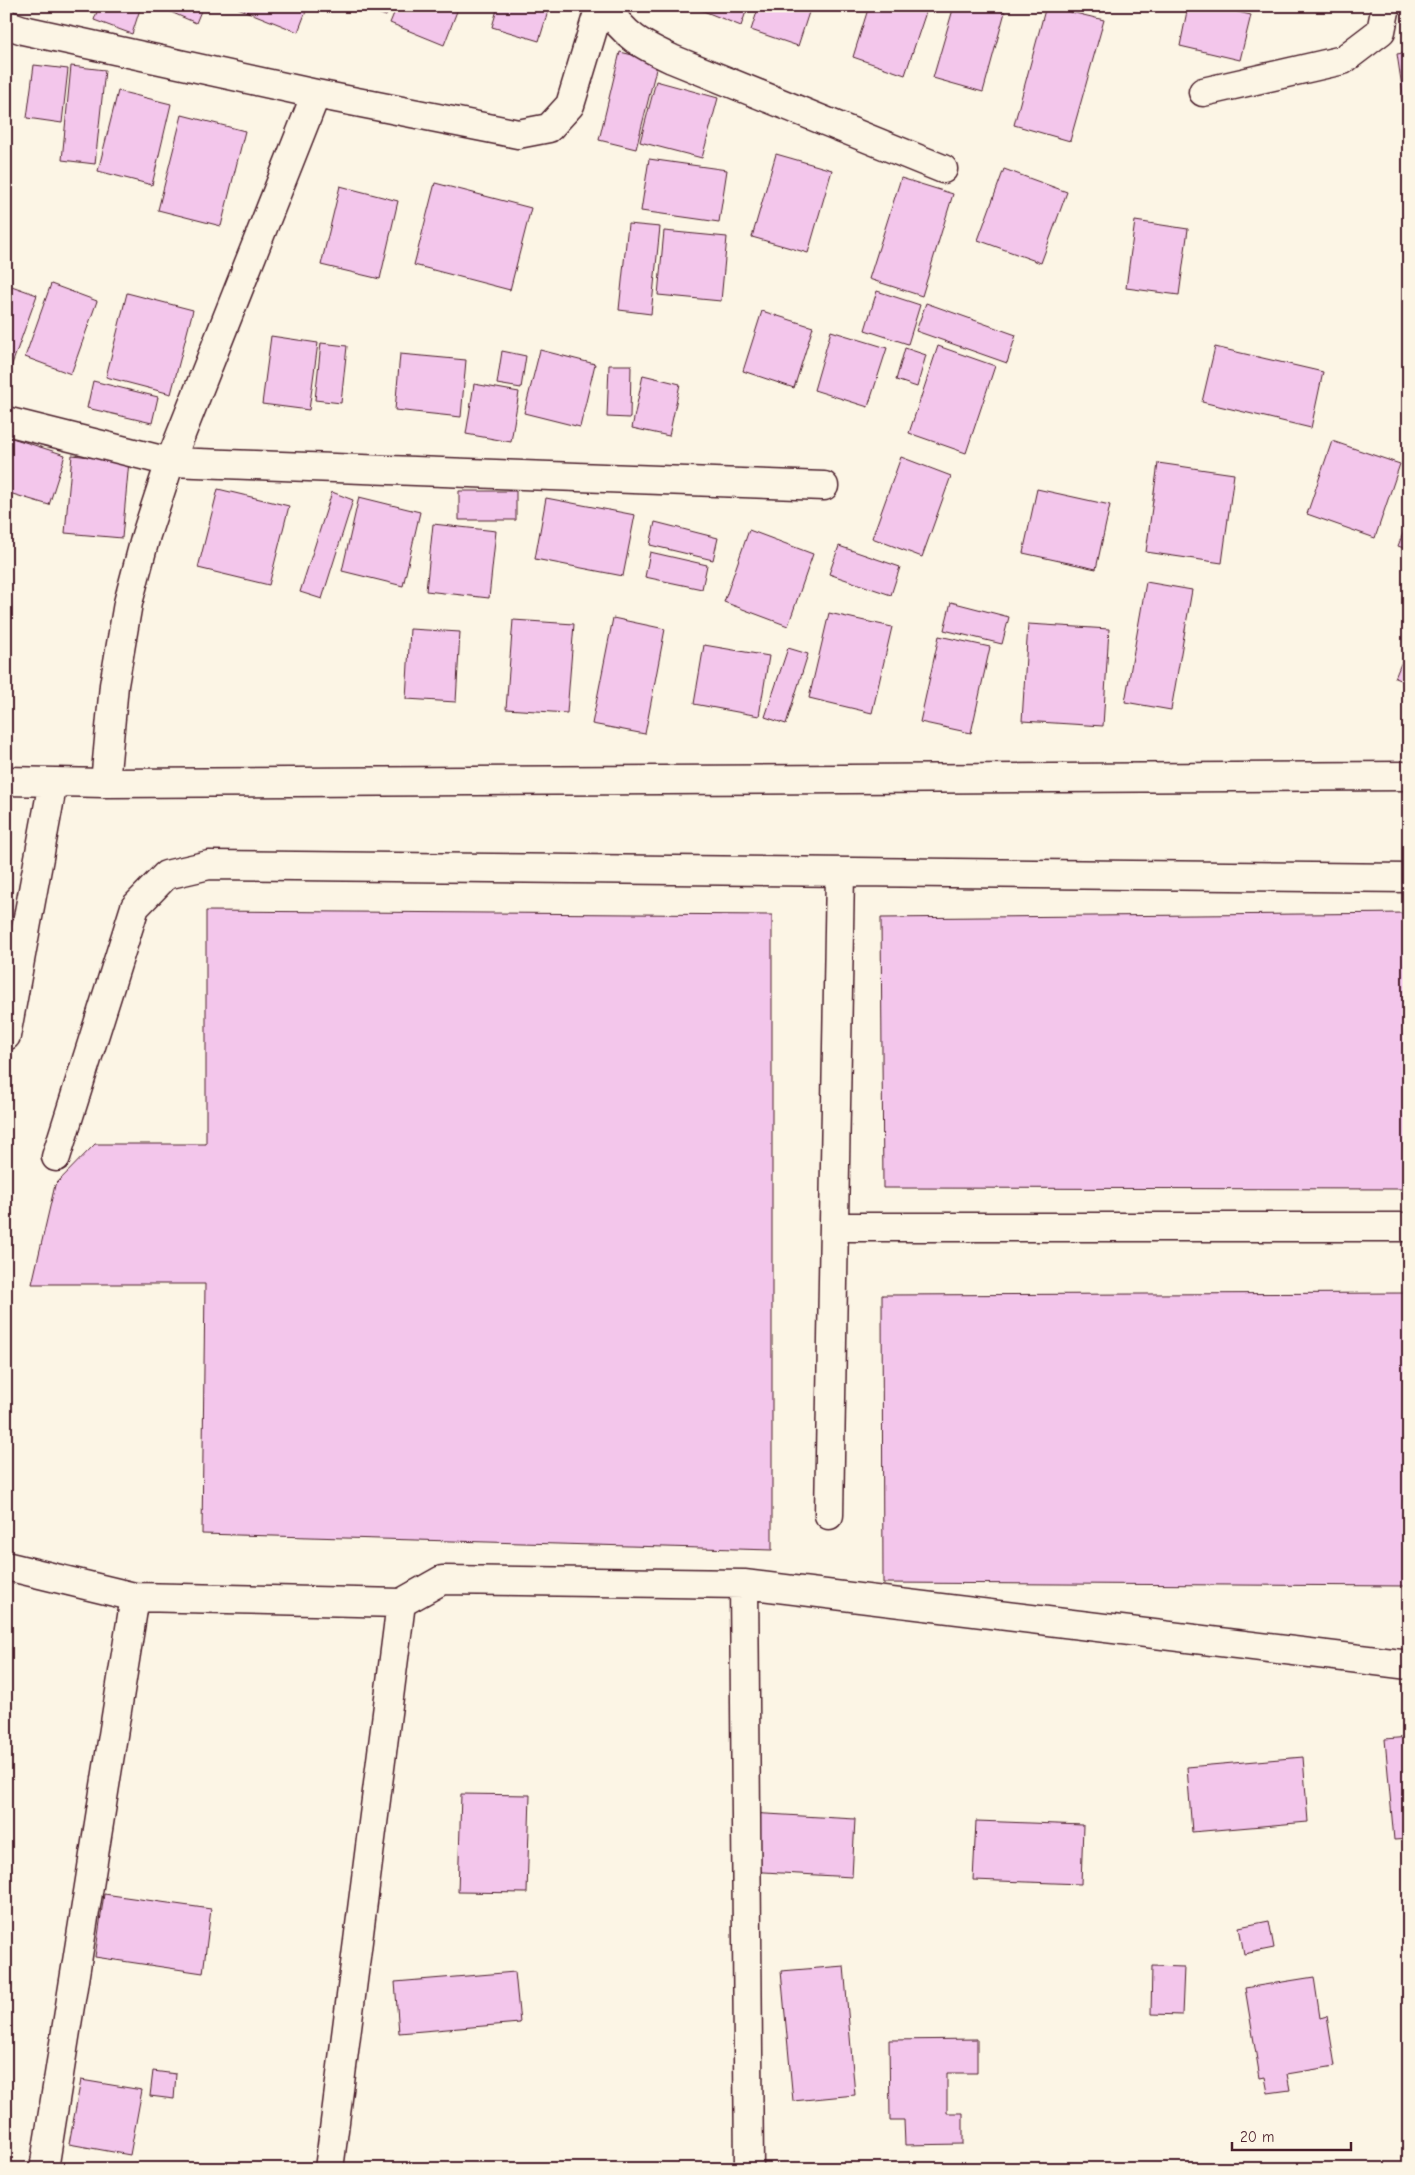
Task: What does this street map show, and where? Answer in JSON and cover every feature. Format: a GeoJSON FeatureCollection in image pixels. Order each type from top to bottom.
{"type":"FeatureCollection","features":[{"type":"Feature","properties":{"kind":"street"},"geometry":{"type":"LineString","coordinates":[[6,24],[23,30],[316,94],[518,134],[549,128],[570,105],[600,6]]}},
{"type":"Feature","properties":{"kind":"street"},"geometry":{"type":"LineString","coordinates":[[605,6],[619,27],[640,44],[672,59],[943,169]]}},
{"type":"Feature","properties":{"kind":"street"},"geometry":{"type":"LineString","coordinates":[[1203,92],[1343,60],[1381,31],[1386,6]]}},
{"type":"Feature","properties":{"kind":"street"},"geometry":{"type":"LineString","coordinates":[[104,783],[114,685],[128,603],[146,535],[170,462],[316,94]]}},
{"type":"Feature","properties":{"kind":"street"},"geometry":{"type":"LineString","coordinates":[[6,421],[170,462],[824,486]]}},
{"type":"Feature","properties":{"kind":"street"},"geometry":{"type":"LineString","coordinates":[[6,781],[104,783],[1409,776]]}},
{"type":"Feature","properties":{"kind":"street"},"geometry":{"type":"LineString","coordinates":[[6,1036],[12,970],[53,782]]}},
{"type":"Feature","properties":{"kind":"street"},"geometry":{"type":"LineString","coordinates":[[56,1157],[135,907],[166,875],[209,865],[1409,878]]}},
{"type":"Feature","properties":{"kind":"street"},"geometry":{"type":"LineString","coordinates":[[829,1515],[840,872]]}},
{"type":"Feature","properties":{"kind":"street"},"geometry":{"type":"LineString","coordinates":[[834,1227],[1409,1227]]}},
{"type":"Feature","properties":{"kind":"street"},"geometry":{"type":"LineString","coordinates":[[6,1566],[135,1597],[402,1603],[442,1580],[744,1584],[1409,1665]]}},
{"type":"Feature","properties":{"kind":"street"},"geometry":{"type":"LineString","coordinates":[[744,1584],[749,2169]]}},
{"type":"Feature","properties":{"kind":"street"},"geometry":{"type":"LineString","coordinates":[[44,2169],[135,1597]]}},
{"type":"Feature","properties":{"kind":"street"},"geometry":{"type":"LineString","coordinates":[[329,2169],[402,1603]]}},
{"type":"Feature","properties":{"kind":"building"},"geometry":{"type":"Polygon","coordinates":[[[76,6],[94,6],[93,12],[76,6]]]}},
{"type":"Feature","properties":{"kind":"building"},"geometry":{"type":"Polygon","coordinates":[[[99,6],[141,6],[132,34],[94,20],[99,6]]]}},
{"type":"Feature","properties":{"kind":"building"},"geometry":{"type":"Polygon","coordinates":[[[157,6],[203,6],[196,23],[157,6]]]}},
{"type":"Feature","properties":{"kind":"building"},"geometry":{"type":"Polygon","coordinates":[[[239,6],[308,6],[298,32],[238,8],[239,6]]]}},
{"type":"Feature","properties":{"kind":"building"},"geometry":{"type":"Polygon","coordinates":[[[357,6],[390,6],[386,16],[357,6]]]}},
{"type":"Feature","properties":{"kind":"building"},"geometry":{"type":"Polygon","coordinates":[[[397,6],[459,6],[444,45],[390,23],[397,6]]]}},
{"type":"Feature","properties":{"kind":"building"},"geometry":{"type":"Polygon","coordinates":[[[498,6],[558,6],[557,10],[549,8],[539,41],[492,27],[498,6]]]}},
{"type":"Feature","properties":{"kind":"building"},"geometry":{"type":"Polygon","coordinates":[[[691,6],[748,6],[741,26],[691,6]]]}},
{"type":"Feature","properties":{"kind":"building"},"geometry":{"type":"Polygon","coordinates":[[[759,6],[811,6],[798,46],[751,30],[759,6]]]}},
{"type":"Feature","properties":{"kind":"building"},"geometry":{"type":"Polygon","coordinates":[[[869,6],[928,6],[905,75],[853,57],[869,6]]]}},
{"type":"Feature","properties":{"kind":"building"},"geometry":{"type":"Polygon","coordinates":[[[954,6],[984,6],[1005,12],[983,92],[933,78],[954,6]]]}},
{"type":"Feature","properties":{"kind":"building"},"geometry":{"type":"Polygon","coordinates":[[[1046,6],[1104,20],[1070,141],[1014,125],[1046,6]]]}},
{"type":"Feature","properties":{"kind":"building"},"geometry":{"type":"Polygon","coordinates":[[[1188,6],[1212,6],[1251,15],[1240,60],[1180,46],[1188,6]]]}},
{"type":"Feature","properties":{"kind":"building"},"geometry":{"type":"Polygon","coordinates":[[[620,52],[658,61],[636,149],[599,140],[620,52]]]}},
{"type":"Feature","properties":{"kind":"building"},"geometry":{"type":"Polygon","coordinates":[[[1409,52],[1409,133],[1397,54],[1409,52]]]}},
{"type":"Feature","properties":{"kind":"building"},"geometry":{"type":"Polygon","coordinates":[[[34,65],[68,69],[62,123],[27,118],[34,65]]]}},
{"type":"Feature","properties":{"kind":"building"},"geometry":{"type":"Polygon","coordinates":[[[71,66],[105,70],[95,164],[62,160],[71,66]]]}},
{"type":"Feature","properties":{"kind":"building"},"geometry":{"type":"Polygon","coordinates":[[[656,81],[718,98],[702,158],[640,142],[656,81]]]}},
{"type":"Feature","properties":{"kind":"building"},"geometry":{"type":"Polygon","coordinates":[[[118,91],[171,104],[152,185],[98,171],[118,91]]]}},
{"type":"Feature","properties":{"kind":"building"},"geometry":{"type":"Polygon","coordinates":[[[182,115],[245,131],[221,226],[158,210],[182,115]]]}},
{"type":"Feature","properties":{"kind":"building"},"geometry":{"type":"Polygon","coordinates":[[[776,154],[832,170],[808,253],[752,237],[776,154]]]}},
{"type":"Feature","properties":{"kind":"building"},"geometry":{"type":"Polygon","coordinates":[[[649,159],[727,170],[719,222],[641,211],[649,159]]]}},
{"type":"Feature","properties":{"kind":"building"},"geometry":{"type":"Polygon","coordinates":[[[1004,169],[1067,192],[1041,263],[978,240],[1004,169]]]}},
{"type":"Feature","properties":{"kind":"building"},"geometry":{"type":"Polygon","coordinates":[[[901,178],[953,194],[922,296],[869,279],[901,178]]]}},
{"type":"Feature","properties":{"kind":"building"},"geometry":{"type":"Polygon","coordinates":[[[435,183],[531,208],[510,290],[414,265],[435,183]]]}},
{"type":"Feature","properties":{"kind":"building"},"geometry":{"type":"Polygon","coordinates":[[[340,186],[398,201],[380,279],[321,265],[340,186]]]}},
{"type":"Feature","properties":{"kind":"building"},"geometry":{"type":"Polygon","coordinates":[[[1135,221],[1188,229],[1179,295],[1126,288],[1135,221]]]}},
{"type":"Feature","properties":{"kind":"building"},"geometry":{"type":"Polygon","coordinates":[[[628,224],[660,227],[651,314],[619,310],[628,224]]]}},
{"type":"Feature","properties":{"kind":"building"},"geometry":{"type":"Polygon","coordinates":[[[664,231],[727,237],[721,301],[658,295],[664,231]]]}},
{"type":"Feature","properties":{"kind":"building"},"geometry":{"type":"Polygon","coordinates":[[[6,284],[37,295],[6,381],[6,284]]]}},
{"type":"Feature","properties":{"kind":"building"},"geometry":{"type":"Polygon","coordinates":[[[51,284],[97,301],[71,374],[25,357],[51,284]]]}},
{"type":"Feature","properties":{"kind":"building"},"geometry":{"type":"Polygon","coordinates":[[[877,291],[920,305],[908,344],[865,330],[877,291]]]}},
{"type":"Feature","properties":{"kind":"building"},"geometry":{"type":"Polygon","coordinates":[[[127,293],[193,310],[171,394],[106,377],[127,293]]]}},
{"type":"Feature","properties":{"kind":"building"},"geometry":{"type":"Polygon","coordinates":[[[926,303],[1016,335],[1007,363],[916,331],[926,303]]]}},
{"type":"Feature","properties":{"kind":"building"},"geometry":{"type":"Polygon","coordinates":[[[762,311],[813,327],[794,388],[743,371],[762,311]]]}},
{"type":"Feature","properties":{"kind":"building"},"geometry":{"type":"Polygon","coordinates":[[[831,331],[887,348],[868,407],[814,390],[831,331]]]}},
{"type":"Feature","properties":{"kind":"building"},"geometry":{"type":"Polygon","coordinates":[[[271,336],[318,343],[309,410],[262,404],[271,336]]]}},
{"type":"Feature","properties":{"kind":"building"},"geometry":{"type":"Polygon","coordinates":[[[321,343],[347,346],[341,403],[315,400],[321,343]]]}},
{"type":"Feature","properties":{"kind":"building"},"geometry":{"type":"Polygon","coordinates":[[[938,346],[995,366],[966,453],[909,433],[938,346]]]}},
{"type":"Feature","properties":{"kind":"building"},"geometry":{"type":"Polygon","coordinates":[[[1215,347],[1323,372],[1311,428],[1202,402],[1215,347]]]}},
{"type":"Feature","properties":{"kind":"building"},"geometry":{"type":"Polygon","coordinates":[[[905,348],[926,355],[917,387],[896,380],[905,348]]]}},
{"type":"Feature","properties":{"kind":"building"},"geometry":{"type":"Polygon","coordinates":[[[540,350],[595,364],[580,427],[524,413],[540,350]]]}},
{"type":"Feature","properties":{"kind":"building"},"geometry":{"type":"Polygon","coordinates":[[[502,351],[526,356],[521,388],[497,384],[502,351]]]}},
{"type":"Feature","properties":{"kind":"building"},"geometry":{"type":"Polygon","coordinates":[[[400,354],[466,360],[461,417],[395,410],[400,354]]]}},
{"type":"Feature","properties":{"kind":"building"},"geometry":{"type":"Polygon","coordinates":[[[609,365],[631,365],[630,418],[607,417],[609,365]]]}},
{"type":"Feature","properties":{"kind":"building"},"geometry":{"type":"Polygon","coordinates":[[[643,375],[680,384],[669,436],[632,428],[643,375]]]}},
{"type":"Feature","properties":{"kind":"building"},"geometry":{"type":"Polygon","coordinates":[[[93,381],[158,397],[152,423],[87,408],[93,381]]]}},
{"type":"Feature","properties":{"kind":"building"},"geometry":{"type":"Polygon","coordinates":[[[474,384],[519,392],[511,442],[466,434],[474,384]]]}},
{"type":"Feature","properties":{"kind":"building"},"geometry":{"type":"Polygon","coordinates":[[[6,436],[65,455],[49,505],[6,492],[6,436]]]}},
{"type":"Feature","properties":{"kind":"building"},"geometry":{"type":"Polygon","coordinates":[[[1332,441],[1400,464],[1375,538],[1307,514],[1332,441]]]}},
{"type":"Feature","properties":{"kind":"building"},"geometry":{"type":"Polygon","coordinates":[[[72,455],[129,461],[122,538],[65,533],[72,455]]]}},
{"type":"Feature","properties":{"kind":"building"},"geometry":{"type":"Polygon","coordinates":[[[901,457],[951,476],[922,557],[872,538],[901,457]]]}},
{"type":"Feature","properties":{"kind":"building"},"geometry":{"type":"Polygon","coordinates":[[[1158,463],[1234,474],[1222,563],[1146,552],[1158,463]]]}},
{"type":"Feature","properties":{"kind":"building"},"geometry":{"type":"Polygon","coordinates":[[[218,489],[289,506],[269,585],[198,568],[218,489]]]}},
{"type":"Feature","properties":{"kind":"building"},"geometry":{"type":"Polygon","coordinates":[[[1037,489],[1110,505],[1096,569],[1023,553],[1037,489]]]}},
{"type":"Feature","properties":{"kind":"building"},"geometry":{"type":"Polygon","coordinates":[[[459,491],[516,491],[516,520],[459,520],[459,491]]]}},
{"type":"Feature","properties":{"kind":"building"},"geometry":{"type":"Polygon","coordinates":[[[332,492],[353,500],[322,599],[300,592],[332,492]]]}},
{"type":"Feature","properties":{"kind":"building"},"geometry":{"type":"Polygon","coordinates":[[[359,497],[420,512],[403,586],[342,571],[359,497]]]}},
{"type":"Feature","properties":{"kind":"building"},"geometry":{"type":"Polygon","coordinates":[[[546,498],[635,515],[623,576],[535,559],[546,498]]]}},
{"type":"Feature","properties":{"kind":"building"},"geometry":{"type":"Polygon","coordinates":[[[1409,518],[1409,550],[1398,546],[1409,518]]]}},
{"type":"Feature","properties":{"kind":"building"},"geometry":{"type":"Polygon","coordinates":[[[655,522],[718,538],[713,560],[650,545],[655,522]]]}},
{"type":"Feature","properties":{"kind":"building"},"geometry":{"type":"Polygon","coordinates":[[[433,524],[496,531],[489,598],[426,591],[433,524]]]}},
{"type":"Feature","properties":{"kind":"building"},"geometry":{"type":"Polygon","coordinates":[[[749,530],[813,554],[788,626],[724,602],[749,530]]]}},
{"type":"Feature","properties":{"kind":"building"},"geometry":{"type":"Polygon","coordinates":[[[839,546],[900,567],[891,595],[829,574],[839,546]]]}},
{"type":"Feature","properties":{"kind":"building"},"geometry":{"type":"Polygon","coordinates":[[[650,552],[707,565],[702,589],[645,577],[650,552]]]}},
{"type":"Feature","properties":{"kind":"building"},"geometry":{"type":"Polygon","coordinates":[[[1146,582],[1192,590],[1171,710],[1125,702],[1146,582]]]}},
{"type":"Feature","properties":{"kind":"building"},"geometry":{"type":"Polygon","coordinates":[[[951,602],[1009,617],[1002,644],[944,630],[951,602]]]}},
{"type":"Feature","properties":{"kind":"building"},"geometry":{"type":"Polygon","coordinates":[[[829,613],[892,627],[872,713],[809,698],[829,613]]]}},
{"type":"Feature","properties":{"kind":"building"},"geometry":{"type":"Polygon","coordinates":[[[613,618],[665,629],[645,734],[592,724],[613,618]]]}},
{"type":"Feature","properties":{"kind":"building"},"geometry":{"type":"Polygon","coordinates":[[[513,620],[574,624],[567,713],[506,709],[513,620]]]}},
{"type":"Feature","properties":{"kind":"building"},"geometry":{"type":"Polygon","coordinates":[[[1028,624],[1109,629],[1103,726],[1022,721],[1028,624]]]}},
{"type":"Feature","properties":{"kind":"building"},"geometry":{"type":"Polygon","coordinates":[[[410,629],[460,632],[456,702],[406,699],[410,629]]]}},
{"type":"Feature","properties":{"kind":"building"},"geometry":{"type":"Polygon","coordinates":[[[939,636],[990,647],[971,733],[920,722],[939,636]]]}},
{"type":"Feature","properties":{"kind":"building"},"geometry":{"type":"Polygon","coordinates":[[[1409,644],[1409,684],[1395,678],[1409,644]]]}},
{"type":"Feature","properties":{"kind":"building"},"geometry":{"type":"Polygon","coordinates":[[[704,645],[769,656],[759,716],[694,704],[704,645]]]}},
{"type":"Feature","properties":{"kind":"building"},"geometry":{"type":"Polygon","coordinates":[[[788,648],[808,654],[786,724],[765,717],[788,648]]]}},
{"type":"Feature","properties":{"kind":"building"},"geometry":{"type":"Polygon","coordinates":[[[206,911],[772,915],[772,1550],[202,1534],[205,1284],[32,1284],[55,1185],[95,1144],[206,1144],[206,911]]]}},
{"type":"Feature","properties":{"kind":"building"},"geometry":{"type":"Polygon","coordinates":[[[1409,913],[1409,1189],[883,1188],[881,918],[1409,913]]]}},
{"type":"Feature","properties":{"kind":"building"},"geometry":{"type":"Polygon","coordinates":[[[1409,1293],[1409,1586],[883,1583],[882,1295],[1409,1293]]]}},
{"type":"Feature","properties":{"kind":"building"},"geometry":{"type":"Polygon","coordinates":[[[1409,1737],[1409,1839],[1394,1840],[1385,1739],[1409,1737]]]}},
{"type":"Feature","properties":{"kind":"building"},"geometry":{"type":"Polygon","coordinates":[[[1303,1757],[1308,1822],[1192,1832],[1187,1767],[1303,1757]]]}},
{"type":"Feature","properties":{"kind":"building"},"geometry":{"type":"Polygon","coordinates":[[[461,1794],[530,1795],[527,1893],[458,1892],[461,1794]]]}},
{"type":"Feature","properties":{"kind":"building"},"geometry":{"type":"Polygon","coordinates":[[[749,1813],[855,1819],[852,1877],[746,1871],[749,1813]]]}},
{"type":"Feature","properties":{"kind":"building"},"geometry":{"type":"Polygon","coordinates":[[[976,1821],[1083,1825],[1081,1884],[973,1880],[976,1821]]]}},
{"type":"Feature","properties":{"kind":"building"},"geometry":{"type":"Polygon","coordinates":[[[104,1894],[211,1909],[203,1973],[95,1957],[104,1894]]]}},
{"type":"Feature","properties":{"kind":"building"},"geometry":{"type":"Polygon","coordinates":[[[1269,1921],[1274,1948],[1244,1954],[1239,1927],[1269,1921]]]}},
{"type":"Feature","properties":{"kind":"building"},"geometry":{"type":"Polygon","coordinates":[[[844,1966],[855,2095],[793,2101],[781,1971],[844,1966]]]}},
{"type":"Feature","properties":{"kind":"building"},"geometry":{"type":"Polygon","coordinates":[[[1152,1966],[1184,1967],[1182,2015],[1151,2014],[1152,1966]]]}},
{"type":"Feature","properties":{"kind":"building"},"geometry":{"type":"Polygon","coordinates":[[[515,1972],[520,2023],[399,2033],[395,1982],[515,1972]]]}},
{"type":"Feature","properties":{"kind":"building"},"geometry":{"type":"Polygon","coordinates":[[[1314,1977],[1320,2018],[1327,2016],[1335,2066],[1287,2074],[1290,2090],[1268,2093],[1265,2077],[1260,2078],[1245,1988],[1314,1977]]]}},
{"type":"Feature","properties":{"kind":"building"},"geometry":{"type":"Polygon","coordinates":[[[977,2039],[977,2073],[947,2073],[947,2113],[963,2113],[963,2144],[905,2145],[904,2120],[890,2120],[889,2040],[977,2039]]]}},
{"type":"Feature","properties":{"kind":"building"},"geometry":{"type":"Polygon","coordinates":[[[153,2071],[176,2074],[174,2099],[150,2096],[153,2071]]]}},
{"type":"Feature","properties":{"kind":"building"},"geometry":{"type":"Polygon","coordinates":[[[81,2080],[142,2090],[130,2155],[69,2144],[81,2080]]]}}]}
